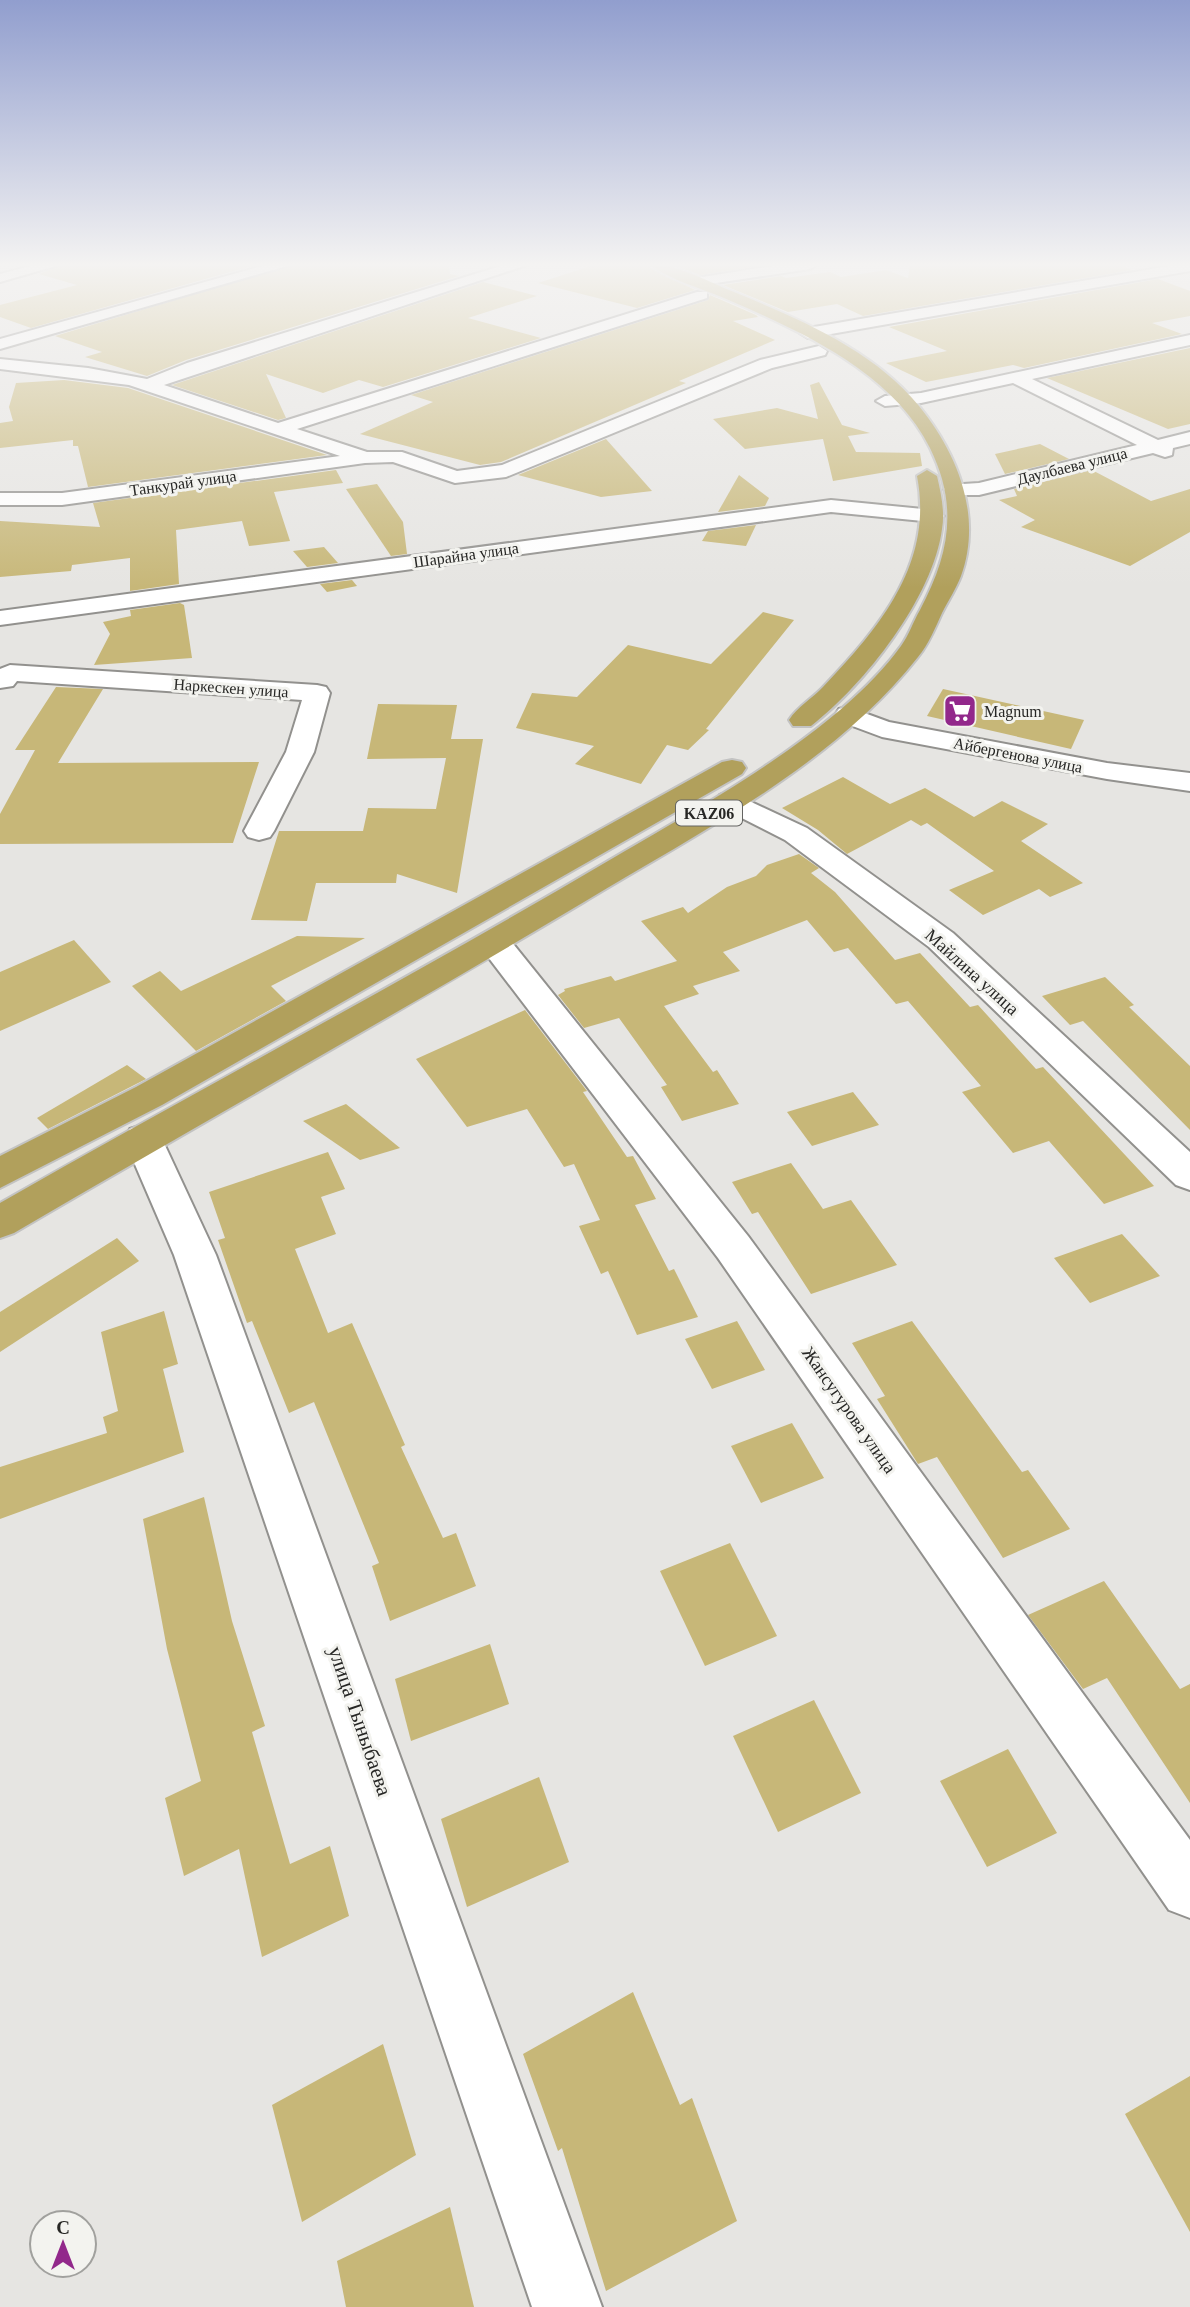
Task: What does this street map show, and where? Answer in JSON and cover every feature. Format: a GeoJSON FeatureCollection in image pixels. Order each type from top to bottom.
{"type":"FeatureCollection","features":[{"type":"Feature","properties":{"kind":"highway","name":"KАZ06"},"geometry":{"type":"LineString","coordinates":[[0,1222],[494,942],[730,801],[848,715],[912,648],[951,572],[959,534],[954,489],[934,437],[895,401],[872,373]]}},
{"type":"Feature","properties":{"kind":"highway","name":"KАZ06"},"geometry":{"type":"LineString","coordinates":[[0,1173],[149,1096],[721,776],[821,706],[894,621],[924,561],[934,497],[916,445],[895,401]]}},
{"type":"Feature","properties":{"kind":"street"},"geometry":{"type":"LineString","coordinates":[[93,373],[150,384],[174,395],[282,428],[366,458]]}},
{"type":"Feature","properties":{"kind":"street"},"geometry":{"type":"LineString","coordinates":[[150,384],[179,373]]}},
{"type":"Feature","properties":{"kind":"street"},"geometry":{"type":"LineString","coordinates":[[282,428],[448,373]]}},
{"type":"Feature","properties":{"kind":"street","name":"Танкурай улица"},"geometry":{"type":"LineString","coordinates":[[0,499],[62,499],[395,456],[455,477],[506,471],[745,373]]}},
{"type":"Feature","properties":{"kind":"street"},"geometry":{"type":"LineString","coordinates":[[895,401],[1040,373]]}},
{"type":"Feature","properties":{"kind":"street"},"geometry":{"type":"LineString","coordinates":[[1015,378],[1178,457]]}},
{"type":"Feature","properties":{"kind":"street","name":"Даулбаева улица"},"geometry":{"type":"LineString","coordinates":[[954,489],[979,489],[1190,438]]}},
{"type":"Feature","properties":{"kind":"street","name":"Шарайна улица"},"geometry":{"type":"LineString","coordinates":[[0,618],[831,506],[855,506],[933,516]]}},
{"type":"Feature","properties":{"kind":"street","name":"Наркескен улица"},"geometry":{"type":"LineString","coordinates":[[0,680],[4,681],[10,673],[317,694],[300,752],[259,831]]}},
{"type":"Feature","properties":{"kind":"street","name":"Айбергенова улица"},"geometry":{"type":"LineString","coordinates":[[848,715],[882,729],[1107,771],[1190,782]]}},
{"type":"Feature","properties":{"kind":"street","name":"Майлина улица"},"geometry":{"type":"LineString","coordinates":[[730,801],[796,834],[941,940],[1190,1175]]}},
{"type":"Feature","properties":{"kind":"street","name":"Жансугурова улица"},"geometry":{"type":"LineString","coordinates":[[494,942],[733,1247],[1190,1889]]}},
{"type":"Feature","properties":{"kind":"street","name":"улица Тыныбаева"},"geometry":{"type":"LineString","coordinates":[[143,1139],[195,1255],[566,2307]]}},
{"type":"Feature","properties":{"kind":"building"},"geometry":{"type":"Polygon","coordinates":[[[136,373],[155,373],[147,376],[136,373]]]}},
{"type":"Feature","properties":{"kind":"building"},"geometry":{"type":"Polygon","coordinates":[[[209,373],[429,373],[383,387],[359,380],[323,393],[266,374],[286,418],[278,420],[172,385],[209,373]]]}},
{"type":"Feature","properties":{"kind":"building"},"geometry":{"type":"Polygon","coordinates":[[[481,373],[699,373],[679,381],[686,383],[501,462],[480,465],[360,434],[433,402],[411,395],[481,373]]]}},
{"type":"Feature","properties":{"kind":"building"},"geometry":{"type":"Polygon","coordinates":[[[906,373],[974,373],[926,382],[906,373]]]}},
{"type":"Feature","properties":{"kind":"building"},"geometry":{"type":"Polygon","coordinates":[[[1072,373],[1190,373],[1190,424],[1168,429],[1047,378],[1072,373]]]}},
{"type":"Feature","properties":{"kind":"building"},"geometry":{"type":"Polygon","coordinates":[[[64,380],[128,388],[327,455],[88,487],[78,446],[73,446],[73,440],[0,448],[0,423],[13,421],[9,407],[16,383],[64,380]]]}},
{"type":"Feature","properties":{"kind":"building"},"geometry":{"type":"Polygon","coordinates":[[[819,382],[842,425],[870,433],[848,436],[856,452],[920,453],[922,466],[833,481],[823,439],[745,449],[713,419],[777,408],[818,419],[810,385],[819,382]]]}},
{"type":"Feature","properties":{"kind":"building"},"geometry":{"type":"Polygon","coordinates":[[[606,439],[652,491],[601,497],[518,475],[606,439]]]}},
{"type":"Feature","properties":{"kind":"building"},"geometry":{"type":"Polygon","coordinates":[[[1040,444],[1069,459],[1005,474],[995,454],[1040,444]]]}},
{"type":"Feature","properties":{"kind":"building"},"geometry":{"type":"Polygon","coordinates":[[[336,470],[343,483],[274,492],[290,541],[249,546],[242,521],[176,530],[179,584],[130,591],[130,558],[72,565],[71,571],[0,577],[0,521],[100,527],[93,503],[336,470]]]}},
{"type":"Feature","properties":{"kind":"building"},"geometry":{"type":"Polygon","coordinates":[[[1092,470],[1151,501],[1190,489],[1190,532],[1130,566],[1021,527],[1035,520],[999,500],[1017,496],[1014,489],[1092,470]]]}},
{"type":"Feature","properties":{"kind":"building"},"geometry":{"type":"Polygon","coordinates":[[[739,475],[769,498],[765,506],[718,512],[739,475]]]}},
{"type":"Feature","properties":{"kind":"building"},"geometry":{"type":"Polygon","coordinates":[[[377,484],[403,522],[407,554],[391,556],[346,489],[377,484]]]}},
{"type":"Feature","properties":{"kind":"building"},"geometry":{"type":"Polygon","coordinates":[[[756,525],[746,546],[702,541],[708,531],[756,525]]]}},
{"type":"Feature","properties":{"kind":"building"},"geometry":{"type":"Polygon","coordinates":[[[324,547],[338,563],[307,567],[293,551],[324,547]]]}},
{"type":"Feature","properties":{"kind":"building"},"geometry":{"type":"Polygon","coordinates":[[[352,580],[357,586],[327,592],[320,584],[352,580]]]}},
{"type":"Feature","properties":{"kind":"building"},"geometry":{"type":"Polygon","coordinates":[[[180,603],[184,605],[192,658],[94,665],[110,634],[103,622],[131,616],[130,610],[180,603]]]}},
{"type":"Feature","properties":{"kind":"building"},"geometry":{"type":"Polygon","coordinates":[[[763,612],[794,620],[706,729],[709,730],[688,750],[667,745],[641,784],[575,764],[594,746],[516,728],[532,693],[577,697],[628,645],[711,664],[763,612]]]}},
{"type":"Feature","properties":{"kind":"building"},"geometry":{"type":"Polygon","coordinates":[[[56,687],[103,689],[58,763],[259,762],[233,843],[0,844],[0,814],[35,750],[15,750],[56,687]]]}},
{"type":"Feature","properties":{"kind":"building"},"geometry":{"type":"Polygon","coordinates":[[[943,689],[1084,720],[1071,749],[927,716],[943,689]]]}},
{"type":"Feature","properties":{"kind":"building"},"geometry":{"type":"Polygon","coordinates":[[[378,704],[457,705],[451,739],[483,739],[457,893],[397,874],[396,883],[316,883],[307,921],[251,920],[279,831],[363,831],[368,808],[436,809],[446,758],[367,759],[378,704]]]}},
{"type":"Feature","properties":{"kind":"building"},"geometry":{"type":"Polygon","coordinates":[[[843,777],[890,804],[925,788],[974,817],[1002,801],[1048,824],[1021,841],[1083,883],[1050,897],[1039,889],[983,915],[949,890],[994,871],[927,823],[921,826],[911,820],[847,854],[818,830],[782,808],[843,777]]]}},
{"type":"Feature","properties":{"kind":"building"},"geometry":{"type":"Polygon","coordinates":[[[799,854],[819,868],[811,873],[835,892],[895,960],[920,953],[970,1007],[978,1005],[1036,1069],[1043,1067],[1154,1186],[1104,1204],[1049,1141],[1013,1153],[962,1092],[981,1086],[908,1001],[896,1004],[848,948],[834,952],[807,920],[723,952],[740,971],[693,986],[699,994],[664,1006],[713,1072],[717,1070],[739,1104],[682,1121],[661,1087],[667,1085],[619,1018],[584,1028],[558,995],[565,991],[564,989],[611,976],[615,981],[677,961],[641,921],[683,907],[688,913],[727,887],[756,876],[767,865],[799,854]]]}},
{"type":"Feature","properties":{"kind":"building"},"geometry":{"type":"Polygon","coordinates":[[[297,936],[365,938],[271,986],[286,1001],[196,1051],[132,986],[160,971],[181,991],[297,936]]]}},
{"type":"Feature","properties":{"kind":"building"},"geometry":{"type":"Polygon","coordinates":[[[74,940],[111,982],[0,1031],[0,972],[74,940]]]}},
{"type":"Feature","properties":{"kind":"building"},"geometry":{"type":"Polygon","coordinates":[[[1105,977],[1134,1005],[1129,1007],[1190,1066],[1190,1130],[1083,1021],[1070,1025],[1042,996],[1105,977]]]}},
{"type":"Feature","properties":{"kind":"building"},"geometry":{"type":"Polygon","coordinates":[[[525,1010],[587,1091],[583,1092],[627,1157],[633,1156],[656,1199],[635,1205],[669,1271],[674,1269],[698,1317],[637,1335],[608,1271],[601,1274],[579,1226],[600,1220],[574,1164],[564,1167],[527,1109],[467,1127],[416,1059],[525,1010]]]}},
{"type":"Feature","properties":{"kind":"building"},"geometry":{"type":"Polygon","coordinates":[[[127,1065],[146,1079],[48,1129],[37,1118],[127,1065]]]}},
{"type":"Feature","properties":{"kind":"building"},"geometry":{"type":"Polygon","coordinates":[[[853,1092],[879,1125],[812,1146],[787,1112],[853,1092]]]}},
{"type":"Feature","properties":{"kind":"building"},"geometry":{"type":"Polygon","coordinates":[[[346,1104],[400,1148],[360,1160],[303,1121],[346,1104]]]}},
{"type":"Feature","properties":{"kind":"building"},"geometry":{"type":"Polygon","coordinates":[[[328,1152],[345,1189],[321,1197],[336,1234],[295,1249],[328,1333],[352,1323],[405,1445],[401,1447],[443,1538],[456,1533],[476,1586],[390,1621],[372,1566],[379,1563],[314,1402],[289,1413],[252,1321],[247,1323],[218,1240],[225,1238],[209,1192],[328,1152]]]}},
{"type":"Feature","properties":{"kind":"building"},"geometry":{"type":"Polygon","coordinates":[[[791,1163],[823,1209],[851,1200],[897,1265],[811,1294],[758,1212],[752,1214],[732,1182],[791,1163]]]}},
{"type":"Feature","properties":{"kind":"building"},"geometry":{"type":"Polygon","coordinates":[[[1122,1234],[1160,1276],[1090,1303],[1054,1258],[1122,1234]]]}},
{"type":"Feature","properties":{"kind":"building"},"geometry":{"type":"Polygon","coordinates":[[[117,1238],[139,1261],[0,1352],[0,1312],[117,1238]]]}},
{"type":"Feature","properties":{"kind":"building"},"geometry":{"type":"Polygon","coordinates":[[[164,1311],[178,1364],[163,1369],[184,1452],[0,1519],[0,1467],[107,1433],[103,1417],[118,1411],[101,1332],[164,1311]]]}},
{"type":"Feature","properties":{"kind":"building"},"geometry":{"type":"Polygon","coordinates":[[[737,1321],[765,1370],[712,1389],[685,1339],[737,1321]]]}},
{"type":"Feature","properties":{"kind":"building"},"geometry":{"type":"Polygon","coordinates":[[[912,1321],[1022,1472],[1028,1470],[1070,1529],[1003,1558],[937,1457],[918,1464],[877,1399],[885,1396],[852,1343],[912,1321]]]}},
{"type":"Feature","properties":{"kind":"building"},"geometry":{"type":"Polygon","coordinates":[[[792,1423],[824,1478],[761,1503],[731,1446],[792,1423]]]}},
{"type":"Feature","properties":{"kind":"building"},"geometry":{"type":"Polygon","coordinates":[[[204,1497],[232,1621],[265,1726],[252,1732],[290,1864],[330,1846],[349,1916],[262,1957],[239,1849],[184,1876],[165,1798],[201,1781],[167,1649],[143,1519],[204,1497]]]}},
{"type":"Feature","properties":{"kind":"building"},"geometry":{"type":"Polygon","coordinates":[[[730,1543],[777,1636],[705,1666],[660,1571],[730,1543]]]}},
{"type":"Feature","properties":{"kind":"building"},"geometry":{"type":"Polygon","coordinates":[[[1104,1581],[1180,1689],[1190,1684],[1190,1803],[1107,1678],[1083,1689],[1028,1615],[1104,1581]]]}},
{"type":"Feature","properties":{"kind":"building"},"geometry":{"type":"Polygon","coordinates":[[[490,1644],[509,1704],[411,1741],[395,1679],[490,1644]]]}},
{"type":"Feature","properties":{"kind":"building"},"geometry":{"type":"Polygon","coordinates":[[[814,1700],[861,1793],[778,1832],[733,1736],[814,1700]]]}},
{"type":"Feature","properties":{"kind":"building"},"geometry":{"type":"Polygon","coordinates":[[[1008,1749],[1057,1833],[987,1867],[940,1781],[1008,1749]]]}},
{"type":"Feature","properties":{"kind":"building"},"geometry":{"type":"Polygon","coordinates":[[[539,1777],[569,1862],[467,1907],[441,1819],[539,1777]]]}},
{"type":"Feature","properties":{"kind":"building"},"geometry":{"type":"Polygon","coordinates":[[[633,1992],[680,2105],[692,2098],[737,2221],[606,2291],[562,2148],[558,2151],[523,2054],[633,1992]]]}},
{"type":"Feature","properties":{"kind":"building"},"geometry":{"type":"Polygon","coordinates":[[[383,2044],[416,2155],[302,2222],[272,2105],[383,2044]]]}},
{"type":"Feature","properties":{"kind":"building"},"geometry":{"type":"Polygon","coordinates":[[[1190,2076],[1190,2232],[1125,2114],[1190,2076]]]}},
{"type":"Feature","properties":{"kind":"building"},"geometry":{"type":"Polygon","coordinates":[[[450,2207],[474,2307],[346,2307],[337,2261],[450,2207]]]}},
{"type":"Feature","properties":{"kind":"place","name":"Magnum"},"geometry":{"type":"Point","coordinates":[960,711]}}]}
